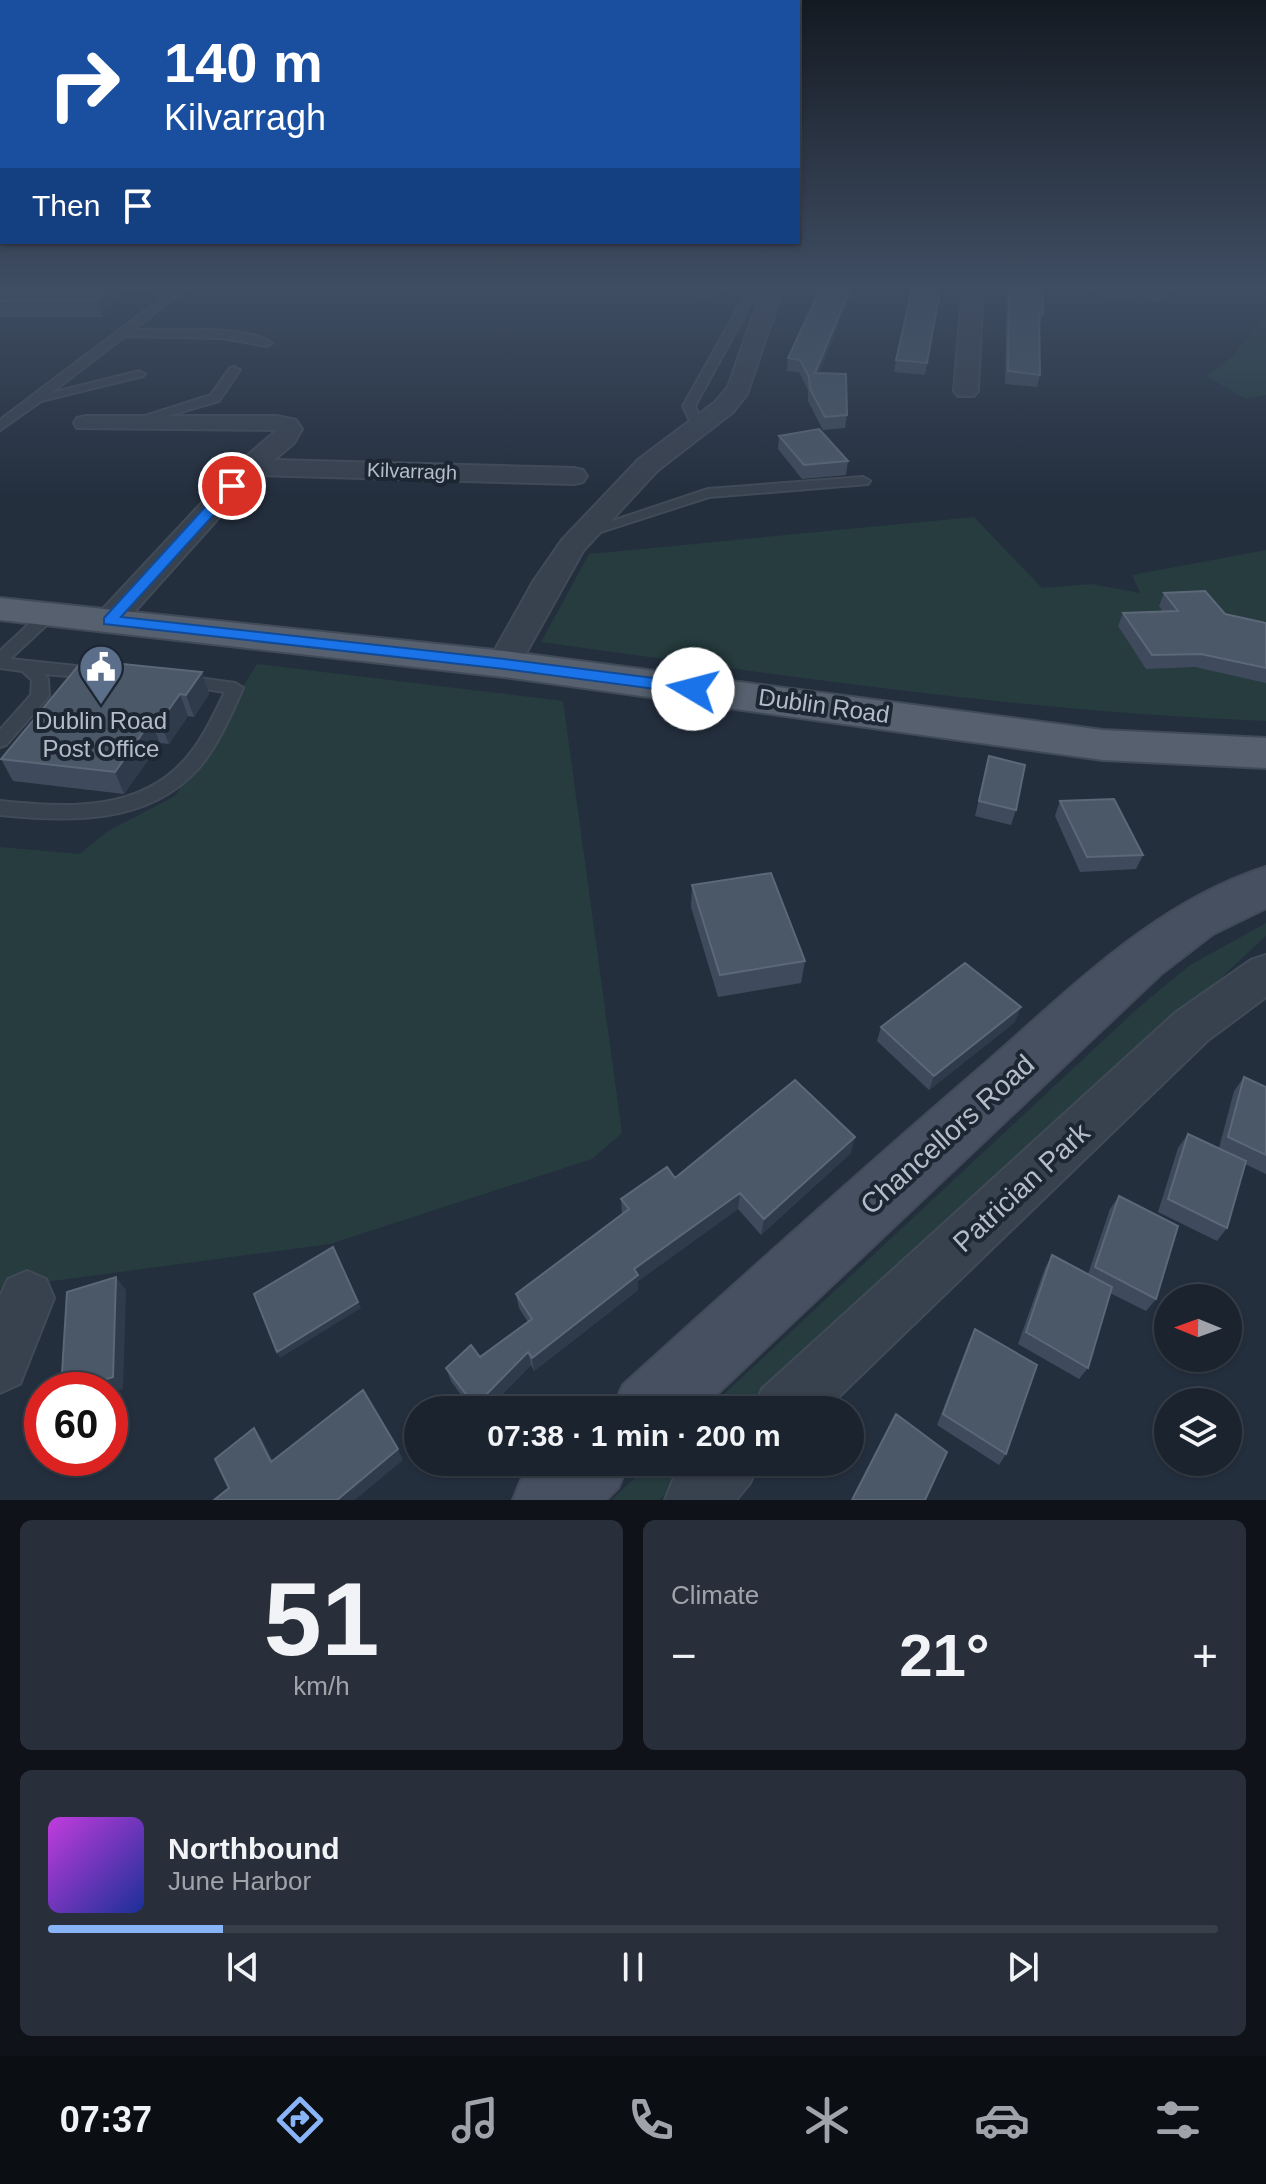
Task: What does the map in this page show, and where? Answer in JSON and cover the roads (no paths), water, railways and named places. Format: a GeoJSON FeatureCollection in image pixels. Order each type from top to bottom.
{"type":"FeatureCollection","features":[{"type":"Feature","properties":{"kind":"main road","name":"Dublin Road"},"geometry":{"type":"LineString","coordinates":[[0,609],[504,664],[1103,745],[1266,753]]}},
{"type":"Feature","properties":{"kind":"street"},"geometry":{"type":"LineString","coordinates":[[504,664],[548,582],[583,533],[648,465],[724,407],[739,389],[750,355]]}},
{"type":"Feature","properties":{"kind":"street"},"geometry":{"type":"LineString","coordinates":[[966,391],[968,355]]}},
{"type":"Feature","properties":{"kind":"street"},"geometry":{"type":"LineString","coordinates":[[939,390],[993,392]]}},
{"type":"Feature","properties":{"kind":"street"},"geometry":{"type":"LineString","coordinates":[[86,423],[287,425],[290,429],[285,438],[250,467],[109,621]]}},
{"type":"Feature","properties":{"kind":"street","name":"Kilvarragh"},"geometry":{"type":"LineString","coordinates":[[250,467],[574,476]]}},
{"type":"Feature","properties":{"kind":"street","name":"Chancellors Road"},"geometry":{"type":"LineString","coordinates":[[663,1396],[879,1195],[1142,959],[1195,920],[1266,886]]}},
{"type":"Feature","properties":{"kind":"street","name":"Patrician Park"},"geometry":{"type":"LineString","coordinates":[[798,1396],[1191,1027],[1266,973]]}},
{"type":"Feature","properties":{"kind":"street"},"geometry":{"type":"LineString","coordinates":[[0,1364],[27,1298]]}},
{"type":"Feature","properties":{"kind":"street"},"geometry":{"type":"LineString","coordinates":[[551,1500],[577,1476]]}},
{"type":"Feature","properties":{"kind":"street"},"geometry":{"type":"LineString","coordinates":[[696,1500],[717,1476]]}},
{"type":"Feature","properties":{"kind":"lane"},"geometry":{"type":"LineString","coordinates":[[0,426],[94,355]]}},
{"type":"Feature","properties":{"kind":"lane"},"geometry":{"type":"LineString","coordinates":[[697,425],[689,406],[717,355]]}},
{"type":"Feature","properties":{"kind":"lane"},"geometry":{"type":"LineString","coordinates":[[130,423],[215,398],[234,370]]}},
{"type":"Feature","properties":{"kind":"lane"},"geometry":{"type":"LineString","coordinates":[[34,400],[139,374]]}},
{"type":"Feature","properties":{"kind":"lane"},"geometry":{"type":"LineString","coordinates":[[583,533],[708,493],[863,481]]}},
{"type":"Feature","properties":{"kind":"lane"},"geometry":{"type":"LineString","coordinates":[[0,661],[49,614]]}},
{"type":"Feature","properties":{"kind":"lane"},"geometry":{"type":"LineString","coordinates":[[0,661],[27,667],[106,674]]}},
{"type":"Feature","properties":{"kind":"lane"},"geometry":{"type":"LineString","coordinates":[[0,741],[40,696],[40,679],[27,667]]}},
{"type":"Feature","properties":{"kind":"lane"},"geometry":{"type":"LineString","coordinates":[[0,808],[61,814],[107,811],[158,792],[192,764],[235,688],[169,680]]}},
{"type":"Feature","properties":{"kind":"place","name":"Dublin Road Post Office"},"geometry":{"type":"Point","coordinates":[101,706]}}]}
